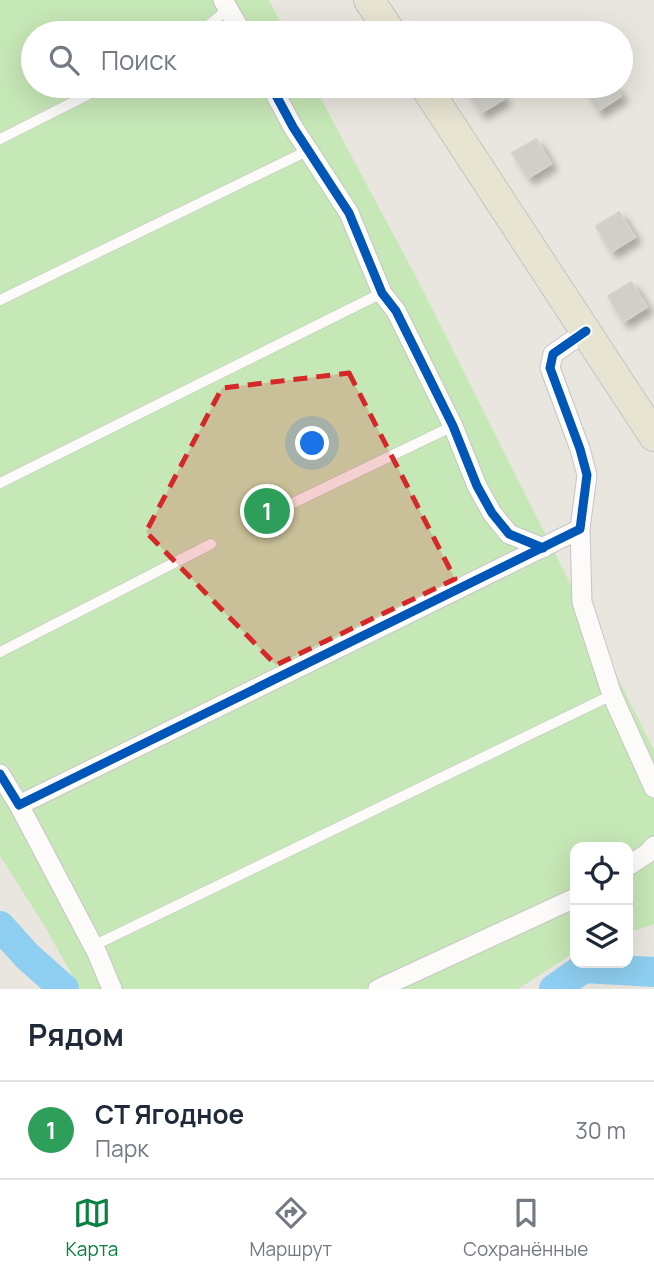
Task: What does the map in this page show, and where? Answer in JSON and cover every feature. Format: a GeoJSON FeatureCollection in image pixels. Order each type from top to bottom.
{"type":"FeatureCollection","features":[{"type":"Feature","properties":{"kind":"main road"},"geometry":{"type":"LineString","coordinates":[[369,0],[383,21]]}},
{"type":"Feature","properties":{"kind":"main road"},"geometry":{"type":"LineString","coordinates":[[433,98],[654,436]]}},
{"type":"Feature","properties":{"kind":"street"},"geometry":{"type":"LineString","coordinates":[[226,5],[235,21]]}},
{"type":"Feature","properties":{"kind":"street"},"geometry":{"type":"LineString","coordinates":[[278,98],[349,213],[382,293],[396,311],[453,426],[477,486],[492,513],[509,534],[543,548]]}},
{"type":"Feature","properties":{"kind":"street"},"geometry":{"type":"LineString","coordinates":[[586,331],[553,354],[550,368],[587,475],[580,529],[582,602],[612,695],[654,788]]}},
{"type":"Feature","properties":{"kind":"street"},"geometry":{"type":"LineString","coordinates":[[19,805],[580,529]]}},
{"type":"Feature","properties":{"kind":"street"},"geometry":{"type":"LineString","coordinates":[[0,774],[93,946],[112,989]]}},
{"type":"Feature","properties":{"kind":"street"},"geometry":{"type":"LineString","coordinates":[[633,863],[654,846]]}},
{"type":"Feature","properties":{"kind":"street"},"geometry":{"type":"LineString","coordinates":[[378,989],[570,900]]}},
{"type":"Feature","properties":{"kind":"lane"},"geometry":{"type":"LineString","coordinates":[[211,21],[226,5]]}},
{"type":"Feature","properties":{"kind":"lane"},"geometry":{"type":"LineString","coordinates":[[0,139],[81,98]]}},
{"type":"Feature","properties":{"kind":"lane"},"geometry":{"type":"LineString","coordinates":[[0,300],[309,150]]}},
{"type":"Feature","properties":{"kind":"lane"},"geometry":{"type":"LineString","coordinates":[[0,483],[382,293]]}},
{"type":"Feature","properties":{"kind":"lane"},"geometry":{"type":"LineString","coordinates":[[290,504],[453,426]]}},
{"type":"Feature","properties":{"kind":"lane"},"geometry":{"type":"LineString","coordinates":[[0,652],[211,544]]}},
{"type":"Feature","properties":{"kind":"lane"},"geometry":{"type":"LineString","coordinates":[[93,946],[612,695]]}},
{"type":"Feature","properties":{"kind":"highlighted area"},"geometry":{"type":"Polygon","coordinates":[[[349,373],[455,579],[276,665],[146,532],[222,388],[349,373]]]}},
{"type":"Feature","properties":{"kind":"green space"},"geometry":{"type":"Polygon","coordinates":[[[0,0],[269,0],[280,21],[21,21],[21,98],[320,98],[414,273],[654,750],[654,924],[633,931],[633,842],[570,842],[570,955],[518,989],[80,989],[44,925],[0,856],[0,0]]]}},
{"type":"Feature","properties":{"kind":"building"},"geometry":{"type":"Polygon","coordinates":[[[471,98],[503,98],[504,99],[481,113],[471,98]]]}},
{"type":"Feature","properties":{"kind":"building"},"geometry":{"type":"Polygon","coordinates":[[[590,98],[618,98],[598,111],[590,98]]]}},
{"type":"Feature","properties":{"kind":"building"},"geometry":{"type":"Polygon","coordinates":[[[536,139],[551,164],[528,178],[512,153],[536,139]]]}},
{"type":"Feature","properties":{"kind":"building"},"geometry":{"type":"Polygon","coordinates":[[[619,212],[635,237],[611,252],[596,226],[619,212]]]}},
{"type":"Feature","properties":{"kind":"building"},"geometry":{"type":"Polygon","coordinates":[[[631,282],[647,307],[623,322],[608,296],[631,282]]]}},
{"type":"Feature","properties":{"kind":"waterway"},"geometry":{"type":"LineString","coordinates":[[0,926],[27,956],[64,989]]}},
{"type":"Feature","properties":{"kind":"waterway"},"geometry":{"type":"LineString","coordinates":[[554,989],[584,968],[654,972]]}},
{"type":"Feature","properties":{"kind":"cycle path"},"geometry":{"type":"LineString","coordinates":[[277,98],[293,127],[349,213],[382,293],[396,311],[453,426],[477,486],[492,513],[509,534],[543,548]]}},
{"type":"Feature","properties":{"kind":"cycle path"},"geometry":{"type":"LineString","coordinates":[[0,774],[19,805],[580,529],[587,475],[550,368],[553,354],[586,331]]}},
{"type":"Feature","properties":{"kind":"place","name":"СТ Ягодное"},"geometry":{"type":"Point","coordinates":[267,511]}}]}
